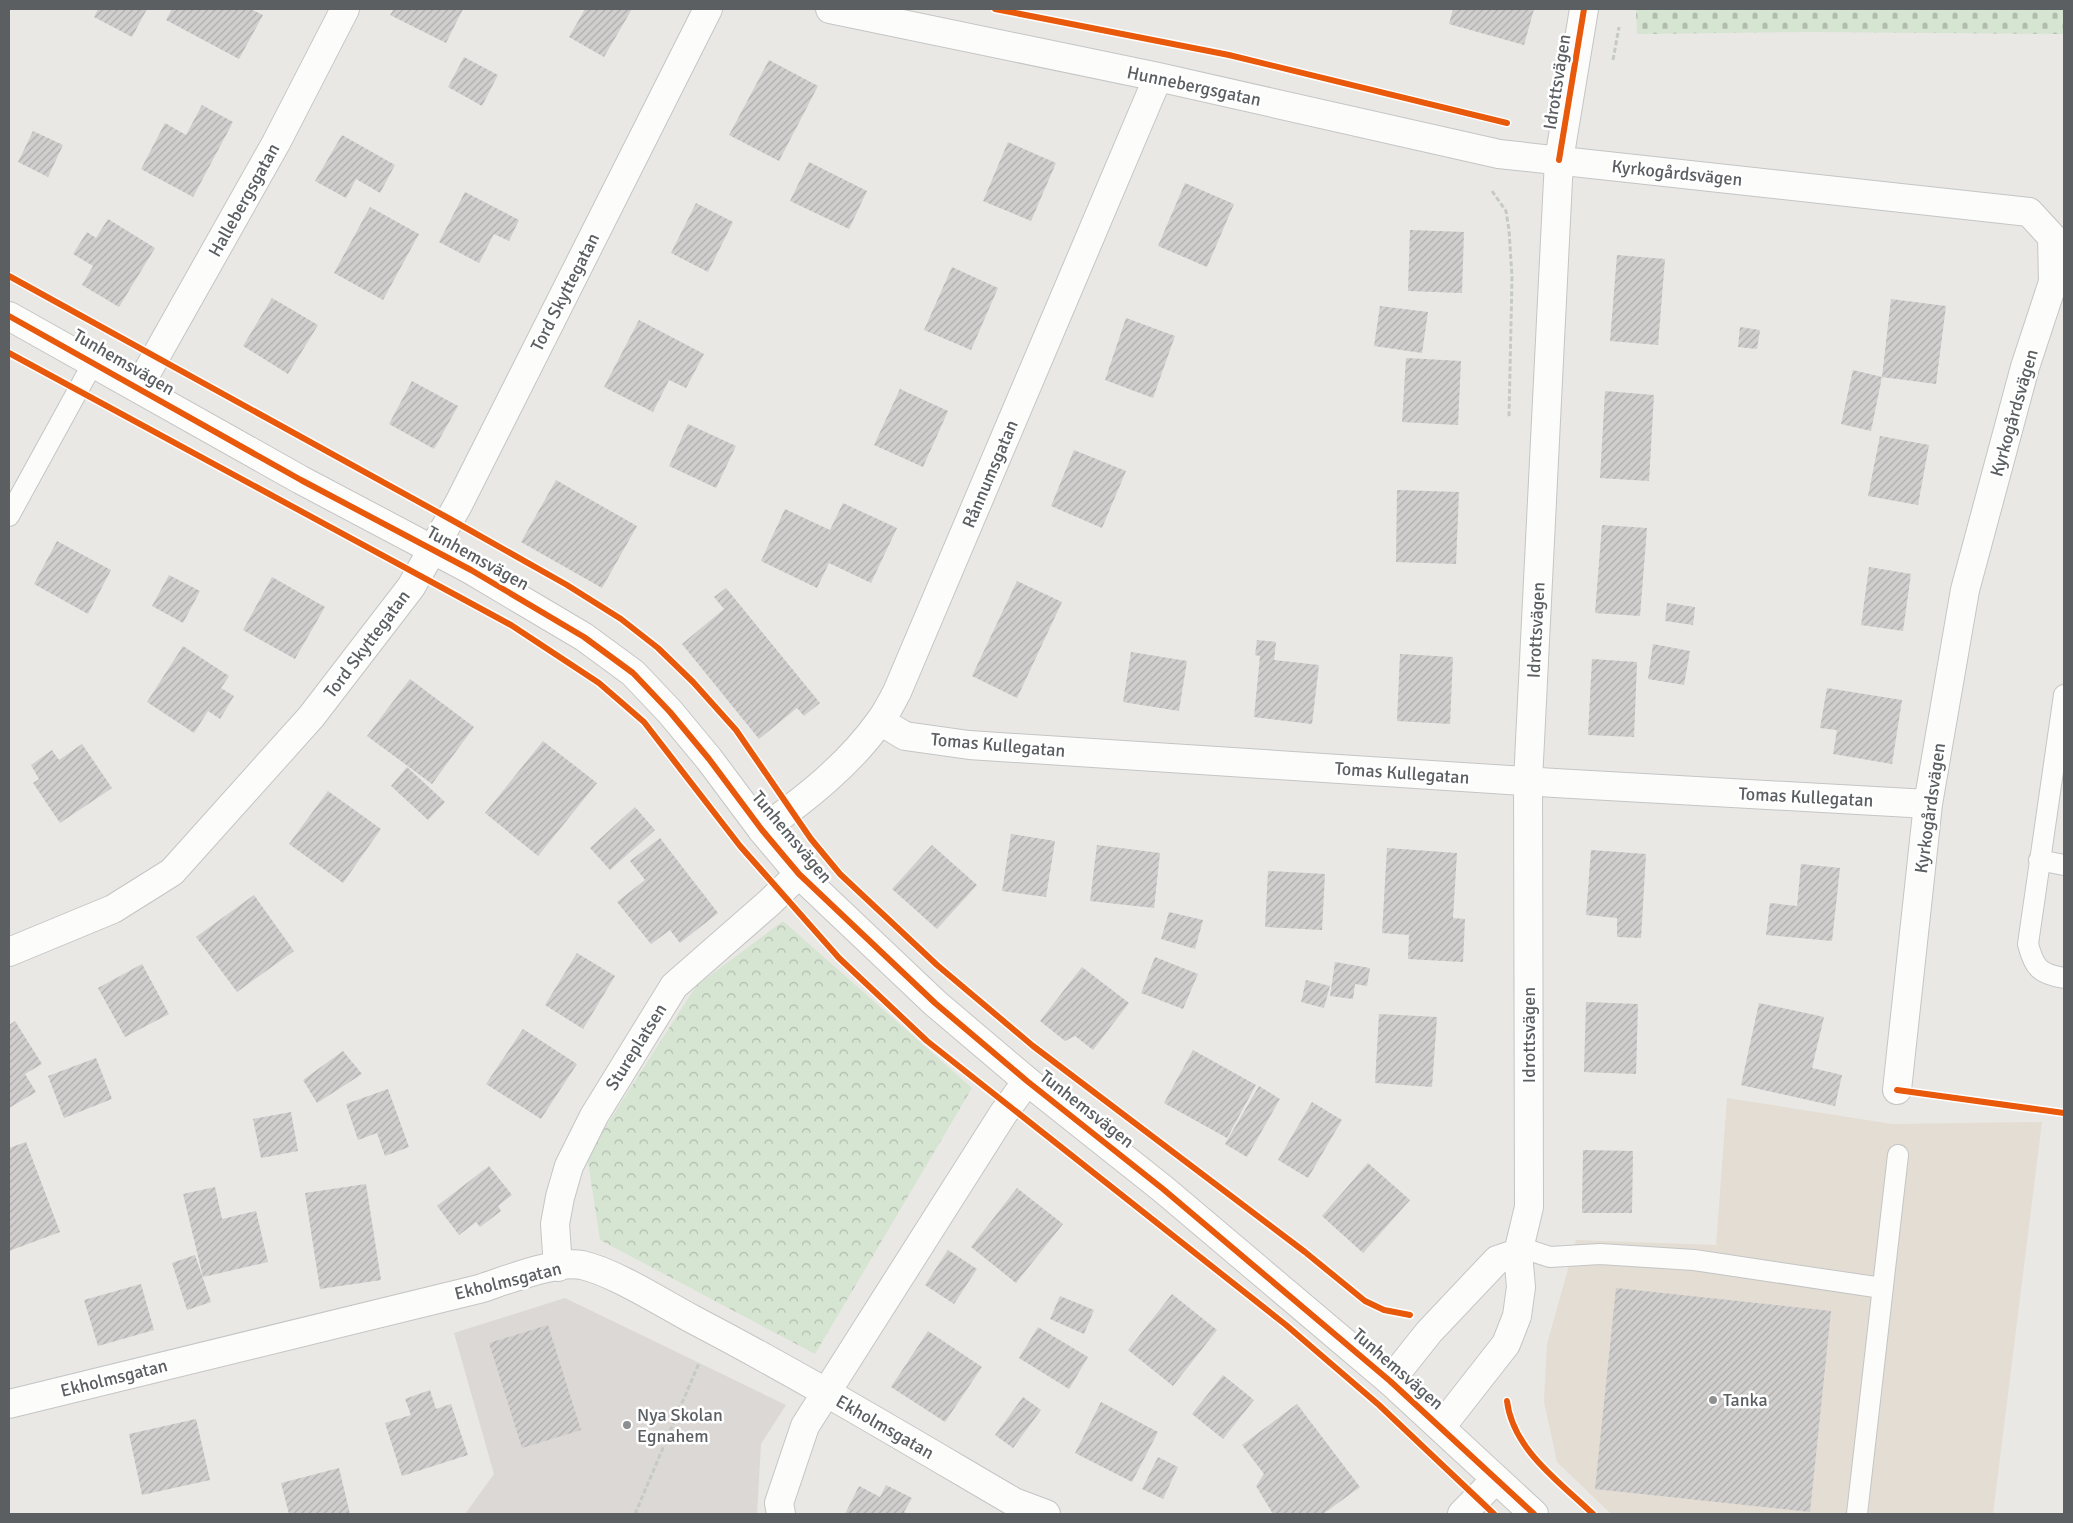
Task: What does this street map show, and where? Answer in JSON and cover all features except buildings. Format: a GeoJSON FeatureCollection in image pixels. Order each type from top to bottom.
{"type":"FeatureCollection","features":[{"type":"Feature","properties":{"kind":"street","name":"Hallebergsgatan"},"geometry":{"type":"LineString","coordinates":[[138,388],[276,143],[345,9]]}},
{"type":"Feature","properties":{"kind":"street","name":"Tord Skyttegatan"},"geometry":{"type":"LineString","coordinates":[[9,952],[113,909],[172,872],[311,717],[411,587],[458,505],[708,9]]}},
{"type":"Feature","properties":{"kind":"street","name":"Hunnebergsgatan"},"geometry":{"type":"LineString","coordinates":[[830,9],[1158,77],[1499,154],[1559,160]]}},
{"type":"Feature","properties":{"kind":"street","name":"Idrottsvägen"},"geometry":{"type":"LineString","coordinates":[[1441,1427],[1506,1344],[1517,1316],[1522,1287],[1518,1250],[1529,1207],[1528,781],[1559,160],[1584,9]]}},
{"type":"Feature","properties":{"kind":"street","name":"Rånnumsgatan"},"geometry":{"type":"LineString","coordinates":[[762,830],[802,801],[856,750],[880,721],[897,692],[1158,77]]}},
{"type":"Feature","properties":{"kind":"street","name":"Kyrkogårdsvägen"},"geometry":{"type":"LineString","coordinates":[[1559,160],[2029,212],[2052,237],[2053,282],[2026,367],[1965,590],[1928,804],[1897,1090]]}},
{"type":"Feature","properties":{"kind":"street","name":"Tunhemsvägen"},"geometry":{"type":"LineString","coordinates":[[9,316],[387,527],[433,549],[584,637],[633,673],[670,712],[710,759],[762,830],[799,874],[935,1004],[1027,1081],[1163,1189],[1390,1381],[1534,1514]]}},
{"type":"Feature","properties":{"kind":"street","name":"Tomas Kullegatan"},"geometry":{"type":"LineString","coordinates":[[880,721],[905,736],[969,745],[1528,781],[1928,804]]}},
{"type":"Feature","properties":{"kind":"street","name":"Stureplatsen"},"geometry":{"type":"LineString","coordinates":[[558,1267],[555,1224],[560,1197],[569,1166],[594,1116],[674,986],[770,902],[799,874]]}},
{"type":"Feature","properties":{"kind":"street"},"geometry":{"type":"LineString","coordinates":[[781,1514],[779,1503],[805,1426],[1003,1114],[1027,1081]]}},
{"type":"Feature","properties":{"kind":"street"},"geometry":{"type":"LineString","coordinates":[[1390,1381],[1429,1332],[1497,1260],[1518,1250]]}},
{"type":"Feature","properties":{"kind":"street","name":"Ekholmsgatan"},"geometry":{"type":"LineString","coordinates":[[9,1404],[479,1289],[530,1272],[580,1265],[605,1273],[713,1330],[826,1392],[1014,1502],[1046,1514]]}},
{"type":"Feature","properties":{"kind":"street"},"geometry":{"type":"LineString","coordinates":[[1462,1514],[1496,1479]]}},
{"type":"Feature","properties":{"kind":"lane"},"geometry":{"type":"LineString","coordinates":[[9,516],[94,363]]}},
{"type":"Feature","properties":{"kind":"lane"},"geometry":{"type":"LineString","coordinates":[[2064,695],[2060,748],[2039,860],[2028,944],[2033,962],[2041,971],[2064,978]]}},
{"type":"Feature","properties":{"kind":"lane"},"geometry":{"type":"LineString","coordinates":[[2039,860],[2064,865]]}},
{"type":"Feature","properties":{"kind":"lane"},"geometry":{"type":"LineString","coordinates":[[1857,1514],[1898,1155]]}},
{"type":"Feature","properties":{"kind":"lane"},"geometry":{"type":"LineString","coordinates":[[1518,1250],[1550,1257],[1600,1254],[1694,1260],[1882,1288]]}},
{"type":"Feature","properties":{"kind":"path"},"geometry":{"type":"LineString","coordinates":[[1615,52],[1619,32]]}},
{"type":"Feature","properties":{"kind":"path"},"geometry":{"type":"LineString","coordinates":[[635,1514],[713,1330]]}},
{"type":"Feature","properties":{"kind":"shaded area"},"geometry":{"type":"Polygon","coordinates":[[[1727,1098],[1892,1124],[2042,1122],[1993,1514],[1611,1514],[1557,1462],[1544,1402],[1547,1344],[1576,1240],[1716,1245],[1727,1098]]]}},
{"type":"Feature","properties":{"kind":"shaded area","name":"Nya Skolan Egnahem"},"geometry":{"type":"Polygon","coordinates":[[[565,1298],[786,1405],[761,1444],[757,1514],[465,1514],[494,1474],[454,1333],[565,1298]]]}},
{"type":"Feature","properties":{"kind":"green space"},"geometry":{"type":"Polygon","coordinates":[[[1636,9],[2064,9],[2064,34],[1808,32],[1637,34],[1636,9]]]}},
{"type":"Feature","properties":{"kind":"green space"},"geometry":{"type":"Polygon","coordinates":[[[783,921],[972,1088],[815,1354],[600,1240],[587,1156],[696,986],[783,921]]]}},
{"type":"Feature","properties":{"kind":"cycle path"},"geometry":{"type":"LineString","coordinates":[[995,9],[1229,55],[1507,123]]}},
{"type":"Feature","properties":{"kind":"cycle path"},"geometry":{"type":"LineString","coordinates":[[1559,160],[1584,9]]}},
{"type":"Feature","properties":{"kind":"cycle path"},"geometry":{"type":"LineString","coordinates":[[9,276],[450,519],[567,585],[621,619],[658,648],[693,682],[736,730],[811,839],[840,874],[937,965],[1033,1046],[1305,1252],[1365,1301],[1384,1310],[1410,1315]]}},
{"type":"Feature","properties":{"kind":"cycle path"},"geometry":{"type":"LineString","coordinates":[[9,316],[301,480],[471,570],[584,637],[633,673],[670,712],[709,759],[762,830],[799,874],[935,1003],[1027,1081],[1163,1189],[1390,1381],[1534,1514]]}},
{"type":"Feature","properties":{"kind":"cycle path"},"geometry":{"type":"LineString","coordinates":[[9,353],[511,625],[599,683],[644,722],[740,846],[839,958],[927,1041],[1286,1325],[1379,1405],[1494,1514]]}},
{"type":"Feature","properties":{"kind":"cycle path"},"geometry":{"type":"LineString","coordinates":[[1897,1090],[2064,1113]]}},
{"type":"Feature","properties":{"kind":"cycle path"},"geometry":{"type":"LineString","coordinates":[[1507,1401],[1511,1419],[1518,1435],[1528,1450],[1553,1477],[1593,1514]]}},
{"type":"Feature","properties":{"kind":"place","name":"Tanka"},"geometry":{"type":"Point","coordinates":[1713,1400]}},
{"type":"Feature","properties":{"kind":"place","name":"Nya Skolan Egnahem"},"geometry":{"type":"Point","coordinates":[627,1425]}}]}
